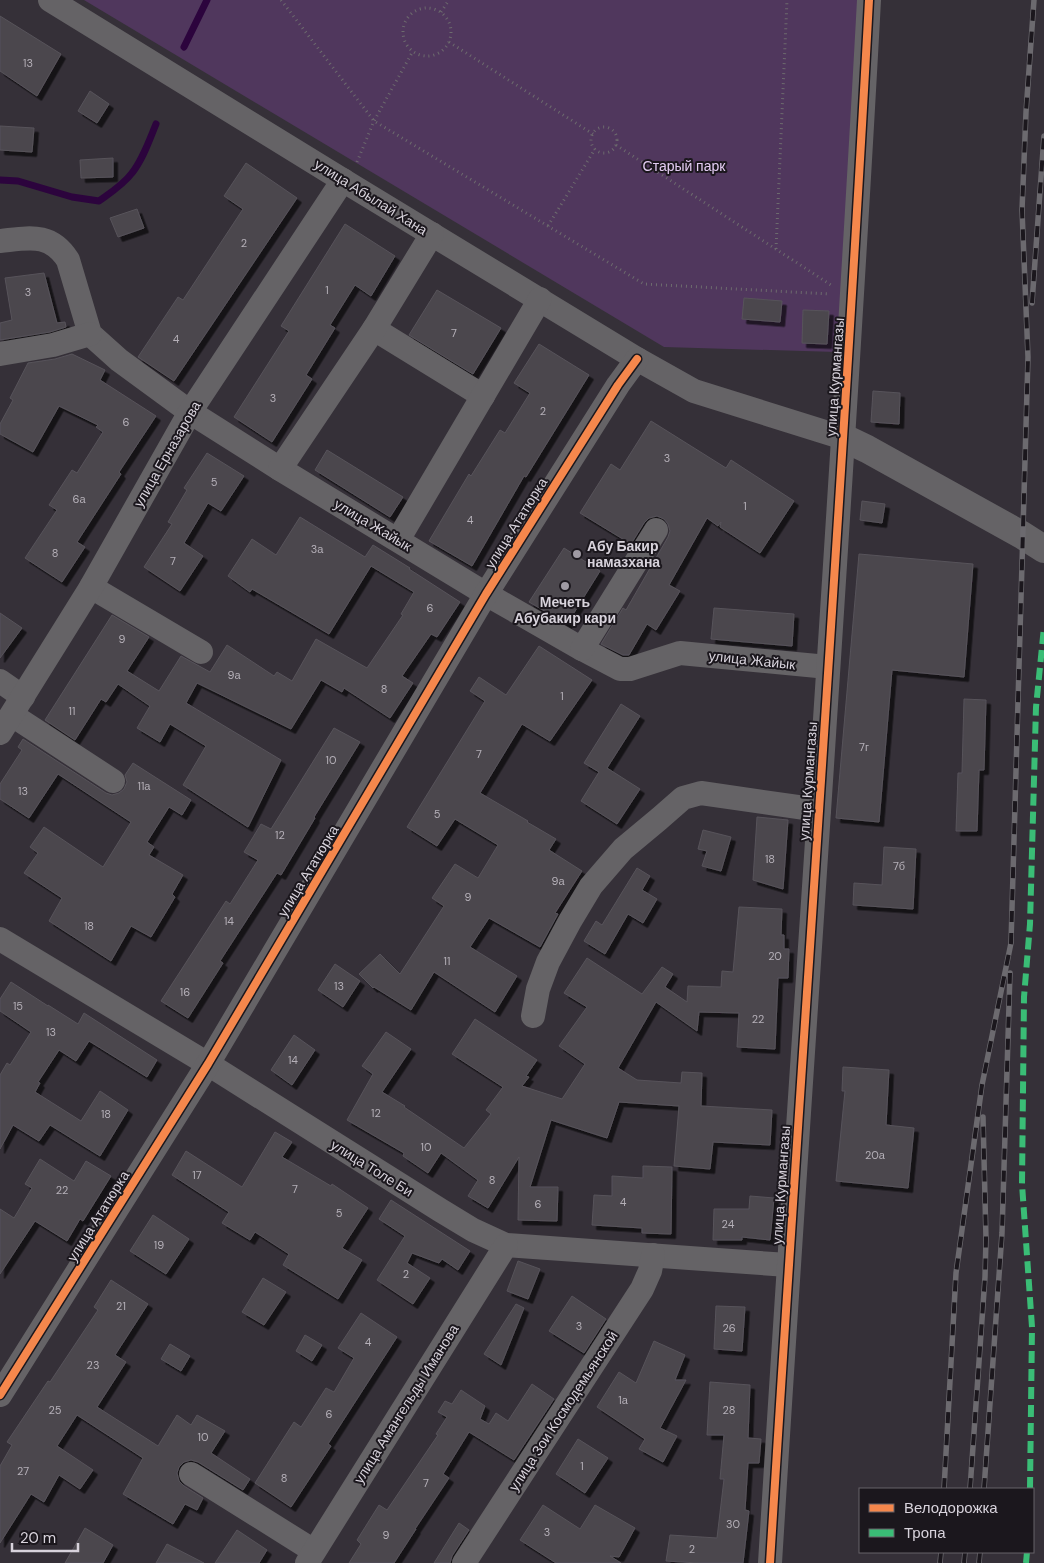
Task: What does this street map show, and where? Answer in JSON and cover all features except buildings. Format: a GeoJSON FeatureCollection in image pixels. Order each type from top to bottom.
{"type":"FeatureCollection","features":[{"type":"Feature","properties":{"kind":"street","name":"улица Абылай Хана"},"geometry":{"type":"LineString","coordinates":[[50,0],[348,174],[432,234],[637,359],[694,391],[844,438]]}},
{"type":"Feature","properties":{"kind":"street","name":"улица Курмангазы"},"geometry":{"type":"LineString","coordinates":[[770,1563],[788,1265],[844,438],[849,297],[868,0]]}},
{"type":"Feature","properties":{"kind":"street","name":"улица Ерназарова"},"geometry":{"type":"LineString","coordinates":[[12,715],[91,587],[190,412],[348,174]]}},
{"type":"Feature","properties":{"kind":"street"},"geometry":{"type":"LineString","coordinates":[[280,469],[374,329],[432,234]]}},
{"type":"Feature","properties":{"kind":"street"},"geometry":{"type":"LineString","coordinates":[[0,241],[32,238],[55,244],[62,251],[68,260],[90,334],[53,345],[0,354]]}},
{"type":"Feature","properties":{"kind":"street"},"geometry":{"type":"LineString","coordinates":[[398,540],[540,299]]}},
{"type":"Feature","properties":{"kind":"street"},"geometry":{"type":"LineString","coordinates":[[374,329],[483,396]]}},
{"type":"Feature","properties":{"kind":"street","name":"улица Жайык"},"geometry":{"type":"LineString","coordinates":[[90,334],[119,360],[190,412],[280,469],[486,594],[620,669],[630,669],[680,653],[828,667]]}},
{"type":"Feature","properties":{"kind":"street","name":"улица Ататюрка"},"geometry":{"type":"LineString","coordinates":[[0,1395],[208,1064],[486,594],[618,385],[637,359]]}},
{"type":"Feature","properties":{"kind":"street"},"geometry":{"type":"LineString","coordinates":[[844,438],[902,468],[1044,549]]}},
{"type":"Feature","properties":{"kind":"street"},"geometry":{"type":"LineString","coordinates":[[582,649],[656,530]]}},
{"type":"Feature","properties":{"kind":"street"},"geometry":{"type":"LineString","coordinates":[[91,587],[201,652]]}},
{"type":"Feature","properties":{"kind":"street"},"geometry":{"type":"LineString","coordinates":[[0,681],[12,715],[113,781]]}},
{"type":"Feature","properties":{"kind":"street"},"geometry":{"type":"LineString","coordinates":[[533,1016],[538,989],[548,962],[570,921],[592,886],[623,849],[683,798],[701,792],[819,810]]}},
{"type":"Feature","properties":{"kind":"street","name":"улица Толе Би"},"geometry":{"type":"LineString","coordinates":[[0,939],[208,1064],[440,1210],[474,1230],[506,1245],[788,1265]]}},
{"type":"Feature","properties":{"kind":"street","name":"улица Амангельды Иманова"},"geometry":{"type":"LineString","coordinates":[[310,1557],[506,1245]]}},
{"type":"Feature","properties":{"kind":"street","name":"улица Зои Космодемьянской"},"geometry":{"type":"LineString","coordinates":[[464,1563],[642,1289],[650,1270],[653,1255]]}},
{"type":"Feature","properties":{"kind":"street"},"geometry":{"type":"LineString","coordinates":[[191,1474],[310,1557]]}},
{"type":"Feature","properties":{"kind":"path"},"geometry":{"type":"LineString","coordinates":[[281,0],[374,121],[644,284],[849,297]]}},
{"type":"Feature","properties":{"kind":"path"},"geometry":{"type":"LineString","coordinates":[[441,12],[449,0]]}},
{"type":"Feature","properties":{"kind":"path"},"geometry":{"type":"LineString","coordinates":[[776,249],[787,0]]}},
{"type":"Feature","properties":{"kind":"path"},"geometry":{"type":"LineString","coordinates":[[427,7],[441,12],[451,26],[449,42],[437,54],[428,56],[420,55],[413,51],[404,39],[403,31],[407,17],[419,8],[427,7]]}},
{"type":"Feature","properties":{"kind":"path"},"geometry":{"type":"LineString","coordinates":[[449,42],[593,134]]}},
{"type":"Feature","properties":{"kind":"path"},"geometry":{"type":"LineString","coordinates":[[348,174],[374,121],[413,51]]}},
{"type":"Feature","properties":{"kind":"path"},"geometry":{"type":"LineString","coordinates":[[603,127],[612,129],[617,137],[614,149],[607,153],[599,152],[595,149],[592,142],[593,134],[596,130],[603,127]]}},
{"type":"Feature","properties":{"kind":"path"},"geometry":{"type":"LineString","coordinates":[[616,145],[849,297]]}},
{"type":"Feature","properties":{"kind":"path"},"geometry":{"type":"LineString","coordinates":[[548,226],[595,149]]}},
{"type":"Feature","properties":{"kind":"green space","name":"Старый парк"},"geometry":{"type":"Polygon","coordinates":[[[84,0],[862,0],[837,352],[664,347],[84,0]]]}},
{"type":"Feature","properties":{"kind":"waterway"},"geometry":{"type":"LineString","coordinates":[[184,47],[207,0]]}},
{"type":"Feature","properties":{"kind":"waterway"},"geometry":{"type":"LineString","coordinates":[[0,180],[18,181],[72,197],[99,201],[121,185],[136,168],[156,124]]}},
{"type":"Feature","properties":{"kind":"railway"},"geometry":{"type":"LineString","coordinates":[[944,1488],[956,1273],[982,1085],[1011,943],[1028,357],[1022,210],[1026,112],[1034,0]]}},
{"type":"Feature","properties":{"kind":"railway"},"geometry":{"type":"LineString","coordinates":[[1032,303],[1044,136]]}},
{"type":"Feature","properties":{"kind":"railway"},"geometry":{"type":"LineString","coordinates":[[984,1488],[1002,1233],[1010,973]]}},
{"type":"Feature","properties":{"kind":"railway"},"geometry":{"type":"LineString","coordinates":[[970,1488],[985,1277],[983,1117]]}},
{"type":"Feature","properties":{"kind":"railway"},"geometry":{"type":"LineString","coordinates":[[940,1563],[941,1553]]}},
{"type":"Feature","properties":{"kind":"railway"},"geometry":{"type":"LineString","coordinates":[[964,1563],[965,1553]]}},
{"type":"Feature","properties":{"kind":"railway"},"geometry":{"type":"LineString","coordinates":[[979,1563],[980,1553]]}},
{"type":"Feature","properties":{"kind":"marked path"},"geometry":{"type":"LineString","coordinates":[[1030,1488],[1032,1327],[1022,1184],[1024,997],[1030,924],[1036,707],[1044,627]]}},
{"type":"Feature","properties":{"kind":"marked path"},"geometry":{"type":"LineString","coordinates":[[1026,1563],[1027,1553]]}},
{"type":"Feature","properties":{"kind":"cycle path"},"geometry":{"type":"LineString","coordinates":[[770,1563],[846,391],[869,0]]}},
{"type":"Feature","properties":{"kind":"cycle path"},"geometry":{"type":"LineString","coordinates":[[0,1395],[208,1064],[486,594],[618,385],[637,359]]}},
{"type":"Feature","properties":{"kind":"place","name":"Абу Бакир намазхана"},"geometry":{"type":"Point","coordinates":[577,554]}},
{"type":"Feature","properties":{"kind":"place","name":"Мечеть Абубакир кари"},"geometry":{"type":"Point","coordinates":[565,586]}}]}
